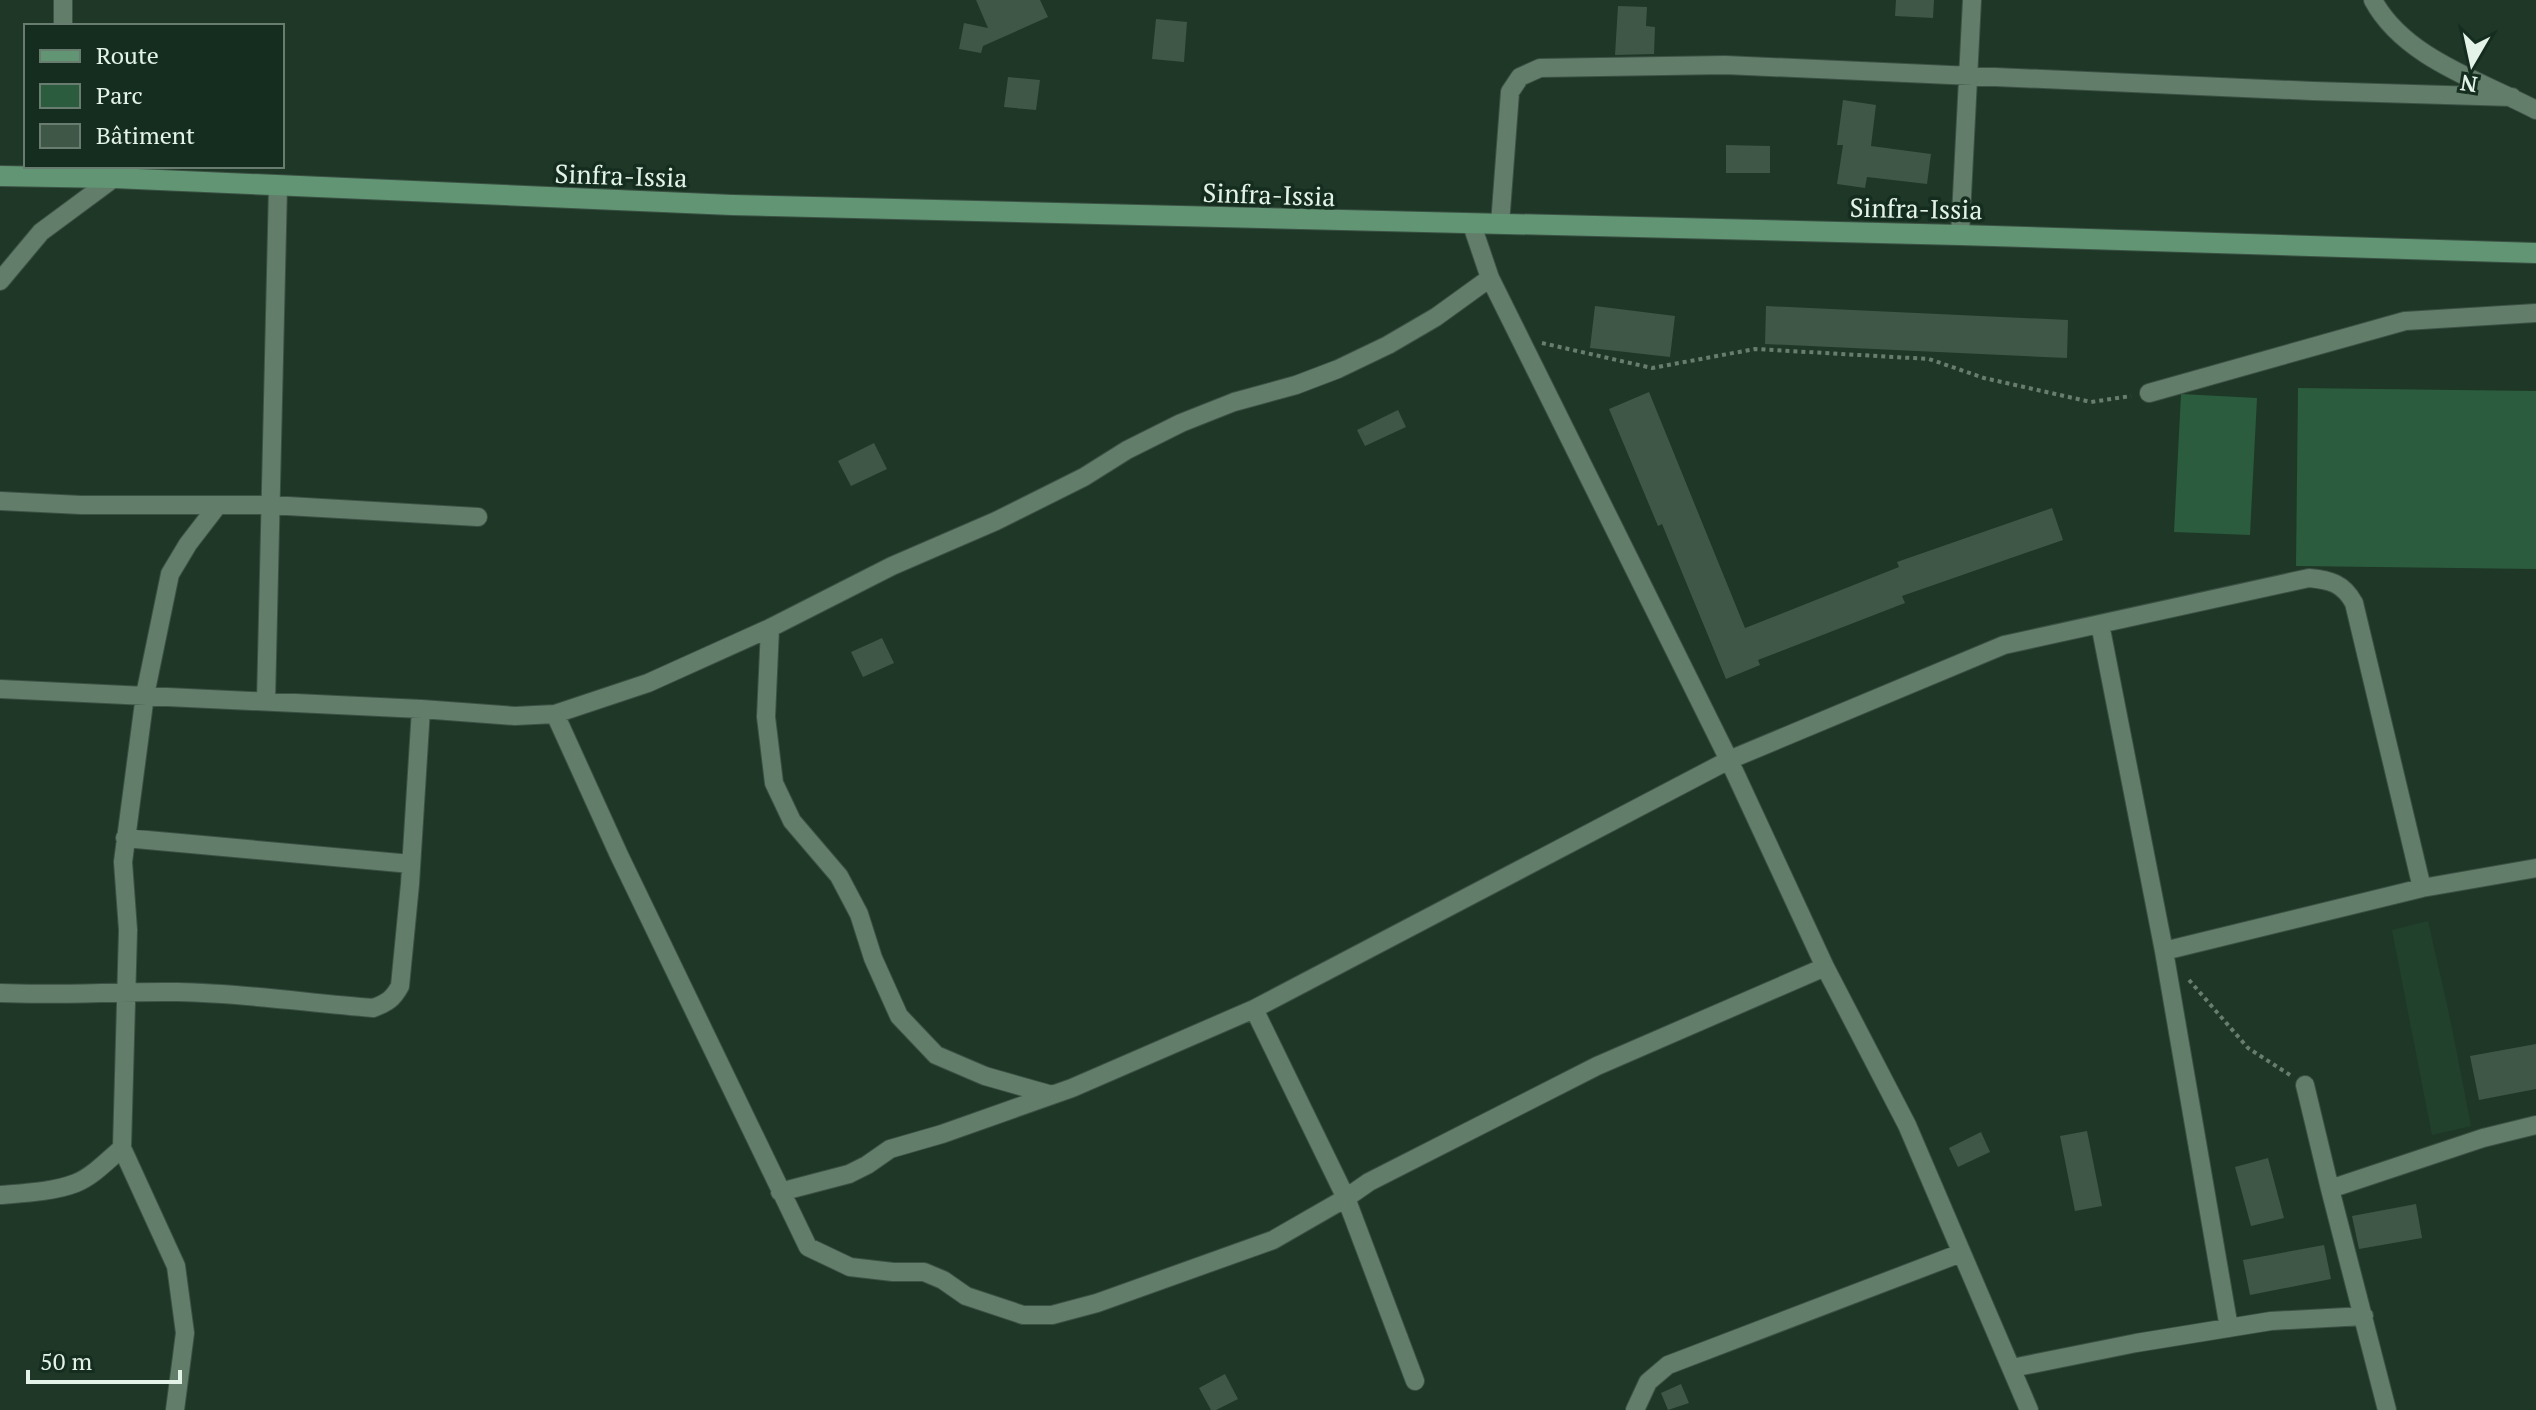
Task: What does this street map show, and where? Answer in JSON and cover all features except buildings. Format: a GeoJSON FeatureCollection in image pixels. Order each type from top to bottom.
{"type":"FeatureCollection","features":[{"type":"Feature","properties":{"kind":"main road","name":"Sinfra-Issia"},"geometry":{"type":"LineString","coordinates":[[0,176],[60,172],[114,178],[732,205],[1960,235],[2536,253]]}},
{"type":"Feature","properties":{"kind":"street"},"geometry":{"type":"LineString","coordinates":[[63,0],[63,24]]}},
{"type":"Feature","properties":{"kind":"street"},"geometry":{"type":"LineString","coordinates":[[1960,235],[1972,0]]}},
{"type":"Feature","properties":{"kind":"street"},"geometry":{"type":"LineString","coordinates":[[2373,0],[2379,12],[2404,37],[2428,54],[2536,110]]}},
{"type":"Feature","properties":{"kind":"street"},"geometry":{"type":"LineString","coordinates":[[1500,224],[1510,92],[1520,77],[1540,68],[1725,65],[2512,97]]}},
{"type":"Feature","properties":{"kind":"street"},"geometry":{"type":"LineString","coordinates":[[0,281],[41,232],[114,178]]}},
{"type":"Feature","properties":{"kind":"street"},"geometry":{"type":"LineString","coordinates":[[266,701],[278,186]]}},
{"type":"Feature","properties":{"kind":"street"},"geometry":{"type":"LineString","coordinates":[[1472,225],[1490,278],[1729,760],[1825,967],[1907,1125],[2029,1410]]}},
{"type":"Feature","properties":{"kind":"street"},"geometry":{"type":"LineString","coordinates":[[0,689],[515,716],[555,714],[648,683],[770,628],[892,566],[996,521],[1181,423],[1234,402],[1296,385],[1363,357],[1436,317],[1490,278]]}},
{"type":"Feature","properties":{"kind":"street"},"geometry":{"type":"LineString","coordinates":[[2149,393],[2405,321],[2536,313]]}},
{"type":"Feature","properties":{"kind":"street"},"geometry":{"type":"LineString","coordinates":[[0,501],[81,505],[270,505],[478,517]]}},
{"type":"Feature","properties":{"kind":"street"},"geometry":{"type":"LineString","coordinates":[[175,1410],[185,1333],[176,1266],[122,1148],[128,930],[123,862],[145,695],[170,574],[218,505]]}},
{"type":"Feature","properties":{"kind":"street"},"geometry":{"type":"LineString","coordinates":[[780,1192],[849,1174],[890,1149],[1052,1095],[1254,1009],[1729,760],[2004,645],[2309,578],[2342,586],[2354,603],[2422,888]]}},
{"type":"Feature","properties":{"kind":"street"},"geometry":{"type":"LineString","coordinates":[[2100,624],[2164,951],[2229,1328]]}},
{"type":"Feature","properties":{"kind":"street"},"geometry":{"type":"LineString","coordinates":[[770,628],[766,717],[774,783],[792,821],[839,876],[859,914],[873,958],[899,1016],[936,1055],[985,1076],[1052,1095]]}},
{"type":"Feature","properties":{"kind":"street"},"geometry":{"type":"LineString","coordinates":[[0,993],[179,992],[373,1008],[386,1004],[400,986],[421,709]]}},
{"type":"Feature","properties":{"kind":"street"},"geometry":{"type":"LineString","coordinates":[[555,714],[619,855],[808,1247],[850,1267],[924,1272],[943,1280],[966,1296],[1023,1315],[1052,1315],[1097,1303],[1273,1240],[1369,1182],[1597,1066],[1825,967]]}},
{"type":"Feature","properties":{"kind":"street"},"geometry":{"type":"LineString","coordinates":[[125,838],[411,864]]}},
{"type":"Feature","properties":{"kind":"street"},"geometry":{"type":"LineString","coordinates":[[2164,951],[2422,888],[2536,868]]}},
{"type":"Feature","properties":{"kind":"street"},"geometry":{"type":"LineString","coordinates":[[1254,1009],[1346,1198],[1415,1381]]}},
{"type":"Feature","properties":{"kind":"street"},"geometry":{"type":"LineString","coordinates":[[2305,1085],[2387,1410]]}},
{"type":"Feature","properties":{"kind":"street"},"geometry":{"type":"LineString","coordinates":[[2330,1189],[2483,1138],[2536,1125]]}},
{"type":"Feature","properties":{"kind":"street"},"geometry":{"type":"LineString","coordinates":[[0,1195],[33,1192],[76,1182],[99,1168],[122,1148]]}},
{"type":"Feature","properties":{"kind":"street"},"geometry":{"type":"LineString","coordinates":[[1635,1410],[1648,1382],[1668,1365],[1961,1253]]}},
{"type":"Feature","properties":{"kind":"street"},"geometry":{"type":"LineString","coordinates":[[2012,1368],[2136,1343],[2271,1321],[2364,1316]]}},
{"type":"Feature","properties":{"kind":"path"},"geometry":{"type":"LineString","coordinates":[[1521,338],[1652,368],[1755,349],[1929,359],[1984,378],[2091,402],[2149,393]]}},
{"type":"Feature","properties":{"kind":"path"},"geometry":{"type":"LineString","coordinates":[[2164,951],[2248,1048],[2305,1085]]}},
{"type":"Feature","properties":{"kind":"shaded area"},"geometry":{"type":"Polygon","coordinates":[[[2428,921],[2471,1126],[2432,1135],[2392,930],[2428,921]]]}},
{"type":"Feature","properties":{"kind":"green space"},"geometry":{"type":"Polygon","coordinates":[[[2298,388],[2536,391],[2536,569],[2296,566],[2298,388]]]}},
{"type":"Feature","properties":{"kind":"green space"},"geometry":{"type":"Polygon","coordinates":[[[2181,394],[2257,398],[2250,535],[2174,532],[2181,394]]]}}]}
